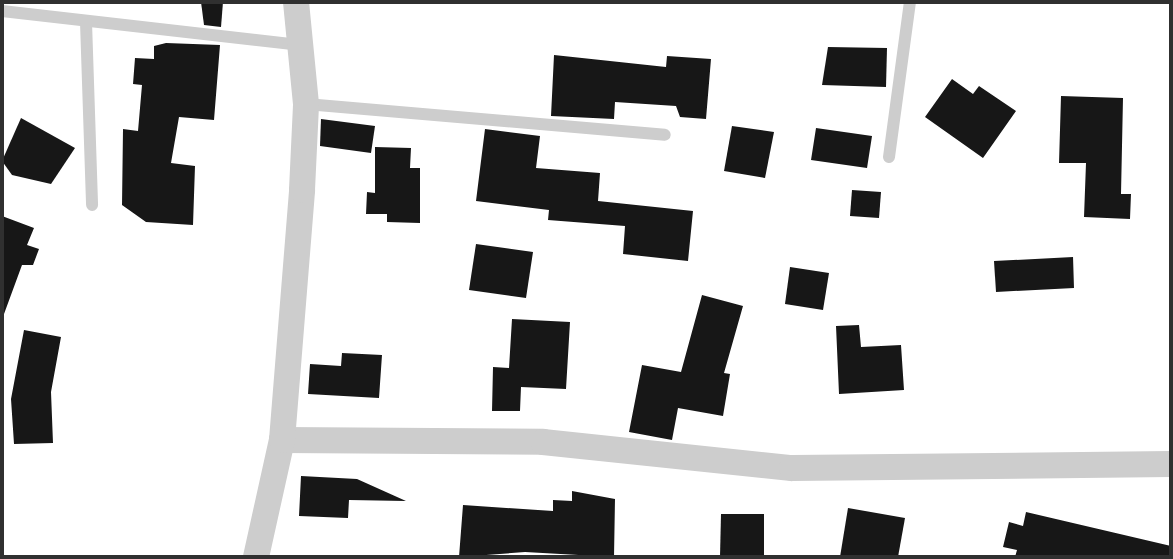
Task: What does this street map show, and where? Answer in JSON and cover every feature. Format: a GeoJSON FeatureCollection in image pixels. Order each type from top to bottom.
{"type":"FeatureCollection","features":[{"type":"Feature","properties":{"kind":"street"},"geometry":{"type":"LineString","coordinates":[[256,557],[282,440],[306,104],[296,2]]}},
{"type":"Feature","properties":{"kind":"street"},"geometry":{"type":"LineString","coordinates":[[282,440],[543,442],[792,468],[1171,464]]}},
{"type":"Feature","properties":{"kind":"lane"},"geometry":{"type":"LineString","coordinates":[[889,157],[910,2]]}},
{"type":"Feature","properties":{"kind":"lane"},"geometry":{"type":"LineString","coordinates":[[2,10],[299,45]]}},
{"type":"Feature","properties":{"kind":"lane"},"geometry":{"type":"LineString","coordinates":[[86,22],[92,205]]}},
{"type":"Feature","properties":{"kind":"lane"},"geometry":{"type":"LineString","coordinates":[[306,104],[665,135]]}},
{"type":"Feature","properties":{"kind":"building"},"geometry":{"type":"Polygon","coordinates":[[[201,2],[223,2],[221,27],[204,25],[201,2]]]}},
{"type":"Feature","properties":{"kind":"building"},"geometry":{"type":"Polygon","coordinates":[[[166,43],[220,45],[214,120],[179,117],[171,163],[195,166],[193,225],[146,222],[122,205],[123,129],[138,131],[142,85],[133,84],[135,58],[154,59],[154,46],[166,43]]]}},
{"type":"Feature","properties":{"kind":"building"},"geometry":{"type":"Polygon","coordinates":[[[828,47],[887,48],[886,87],[822,85],[828,47]]]}},
{"type":"Feature","properties":{"kind":"building"},"geometry":{"type":"Polygon","coordinates":[[[554,55],[666,67],[667,56],[711,59],[706,119],[680,117],[676,106],[615,102],[614,119],[551,116],[554,55]]]}},
{"type":"Feature","properties":{"kind":"building"},"geometry":{"type":"Polygon","coordinates":[[[952,79],[973,94],[979,86],[1016,111],[983,158],[925,117],[952,79]]]}},
{"type":"Feature","properties":{"kind":"building"},"geometry":{"type":"Polygon","coordinates":[[[1061,96],[1123,98],[1121,194],[1131,194],[1130,219],[1084,217],[1086,163],[1059,163],[1061,96]]]}},
{"type":"Feature","properties":{"kind":"building"},"geometry":{"type":"Polygon","coordinates":[[[21,118],[75,148],[51,184],[12,175],[2,161],[21,118]]]}},
{"type":"Feature","properties":{"kind":"building"},"geometry":{"type":"Polygon","coordinates":[[[321,119],[375,126],[371,153],[320,146],[321,119]]]}},
{"type":"Feature","properties":{"kind":"building"},"geometry":{"type":"Polygon","coordinates":[[[732,126],[774,132],[765,178],[724,171],[732,126]]]}},
{"type":"Feature","properties":{"kind":"building"},"geometry":{"type":"Polygon","coordinates":[[[816,128],[872,136],[867,168],[811,160],[816,128]]]}},
{"type":"Feature","properties":{"kind":"building"},"geometry":{"type":"Polygon","coordinates":[[[485,129],[540,136],[536,168],[600,173],[598,201],[693,211],[688,261],[623,254],[625,226],[548,220],[549,210],[476,201],[485,129]]]}},
{"type":"Feature","properties":{"kind":"building"},"geometry":{"type":"Polygon","coordinates":[[[375,147],[411,148],[410,168],[420,168],[420,223],[387,222],[387,214],[366,214],[367,192],[375,193],[375,147]]]}},
{"type":"Feature","properties":{"kind":"building"},"geometry":{"type":"Polygon","coordinates":[[[852,190],[881,192],[879,218],[850,216],[852,190]]]}},
{"type":"Feature","properties":{"kind":"building"},"geometry":{"type":"Polygon","coordinates":[[[2,216],[34,228],[27,245],[39,249],[33,265],[22,265],[4,314],[2,216]]]}},
{"type":"Feature","properties":{"kind":"building"},"geometry":{"type":"Polygon","coordinates":[[[476,244],[533,252],[526,298],[469,290],[476,244]]]}},
{"type":"Feature","properties":{"kind":"building"},"geometry":{"type":"Polygon","coordinates":[[[1073,257],[1074,288],[996,292],[994,261],[1073,257]]]}},
{"type":"Feature","properties":{"kind":"building"},"geometry":{"type":"Polygon","coordinates":[[[790,267],[829,273],[823,310],[785,304],[790,267]]]}},
{"type":"Feature","properties":{"kind":"building"},"geometry":{"type":"Polygon","coordinates":[[[702,295],[743,306],[724,373],[730,374],[723,416],[678,408],[672,440],[629,432],[642,365],[681,372],[702,295]]]}},
{"type":"Feature","properties":{"kind":"building"},"geometry":{"type":"Polygon","coordinates":[[[512,319],[570,322],[566,389],[521,387],[520,411],[492,411],[493,367],[509,368],[512,319]]]}},
{"type":"Feature","properties":{"kind":"building"},"geometry":{"type":"Polygon","coordinates":[[[859,325],[861,347],[901,345],[904,390],[839,394],[836,326],[859,325]]]}},
{"type":"Feature","properties":{"kind":"building"},"geometry":{"type":"Polygon","coordinates":[[[24,330],[61,337],[51,392],[53,443],[14,444],[11,399],[24,330]]]}},
{"type":"Feature","properties":{"kind":"building"},"geometry":{"type":"Polygon","coordinates":[[[342,353],[382,355],[379,398],[308,394],[310,364],[341,366],[342,353]]]}},
{"type":"Feature","properties":{"kind":"building"},"geometry":{"type":"Polygon","coordinates":[[[301,476],[357,479],[406,501],[349,500],[348,518],[299,516],[301,476]]]}},
{"type":"Feature","properties":{"kind":"building"},"geometry":{"type":"Polygon","coordinates":[[[572,491],[615,499],[614,557],[525,552],[459,557],[463,505],[553,511],[553,500],[572,501],[572,491]]]}},
{"type":"Feature","properties":{"kind":"building"},"geometry":{"type":"Polygon","coordinates":[[[848,508],[905,518],[898,557],[840,557],[848,508]]]}},
{"type":"Feature","properties":{"kind":"building"},"geometry":{"type":"Polygon","coordinates":[[[1026,512],[1171,546],[1171,557],[1015,557],[1017,550],[1003,547],[1009,522],[1023,526],[1026,512]]]}},
{"type":"Feature","properties":{"kind":"building"},"geometry":{"type":"Polygon","coordinates":[[[721,514],[764,514],[764,557],[720,557],[721,514]]]}}]}
